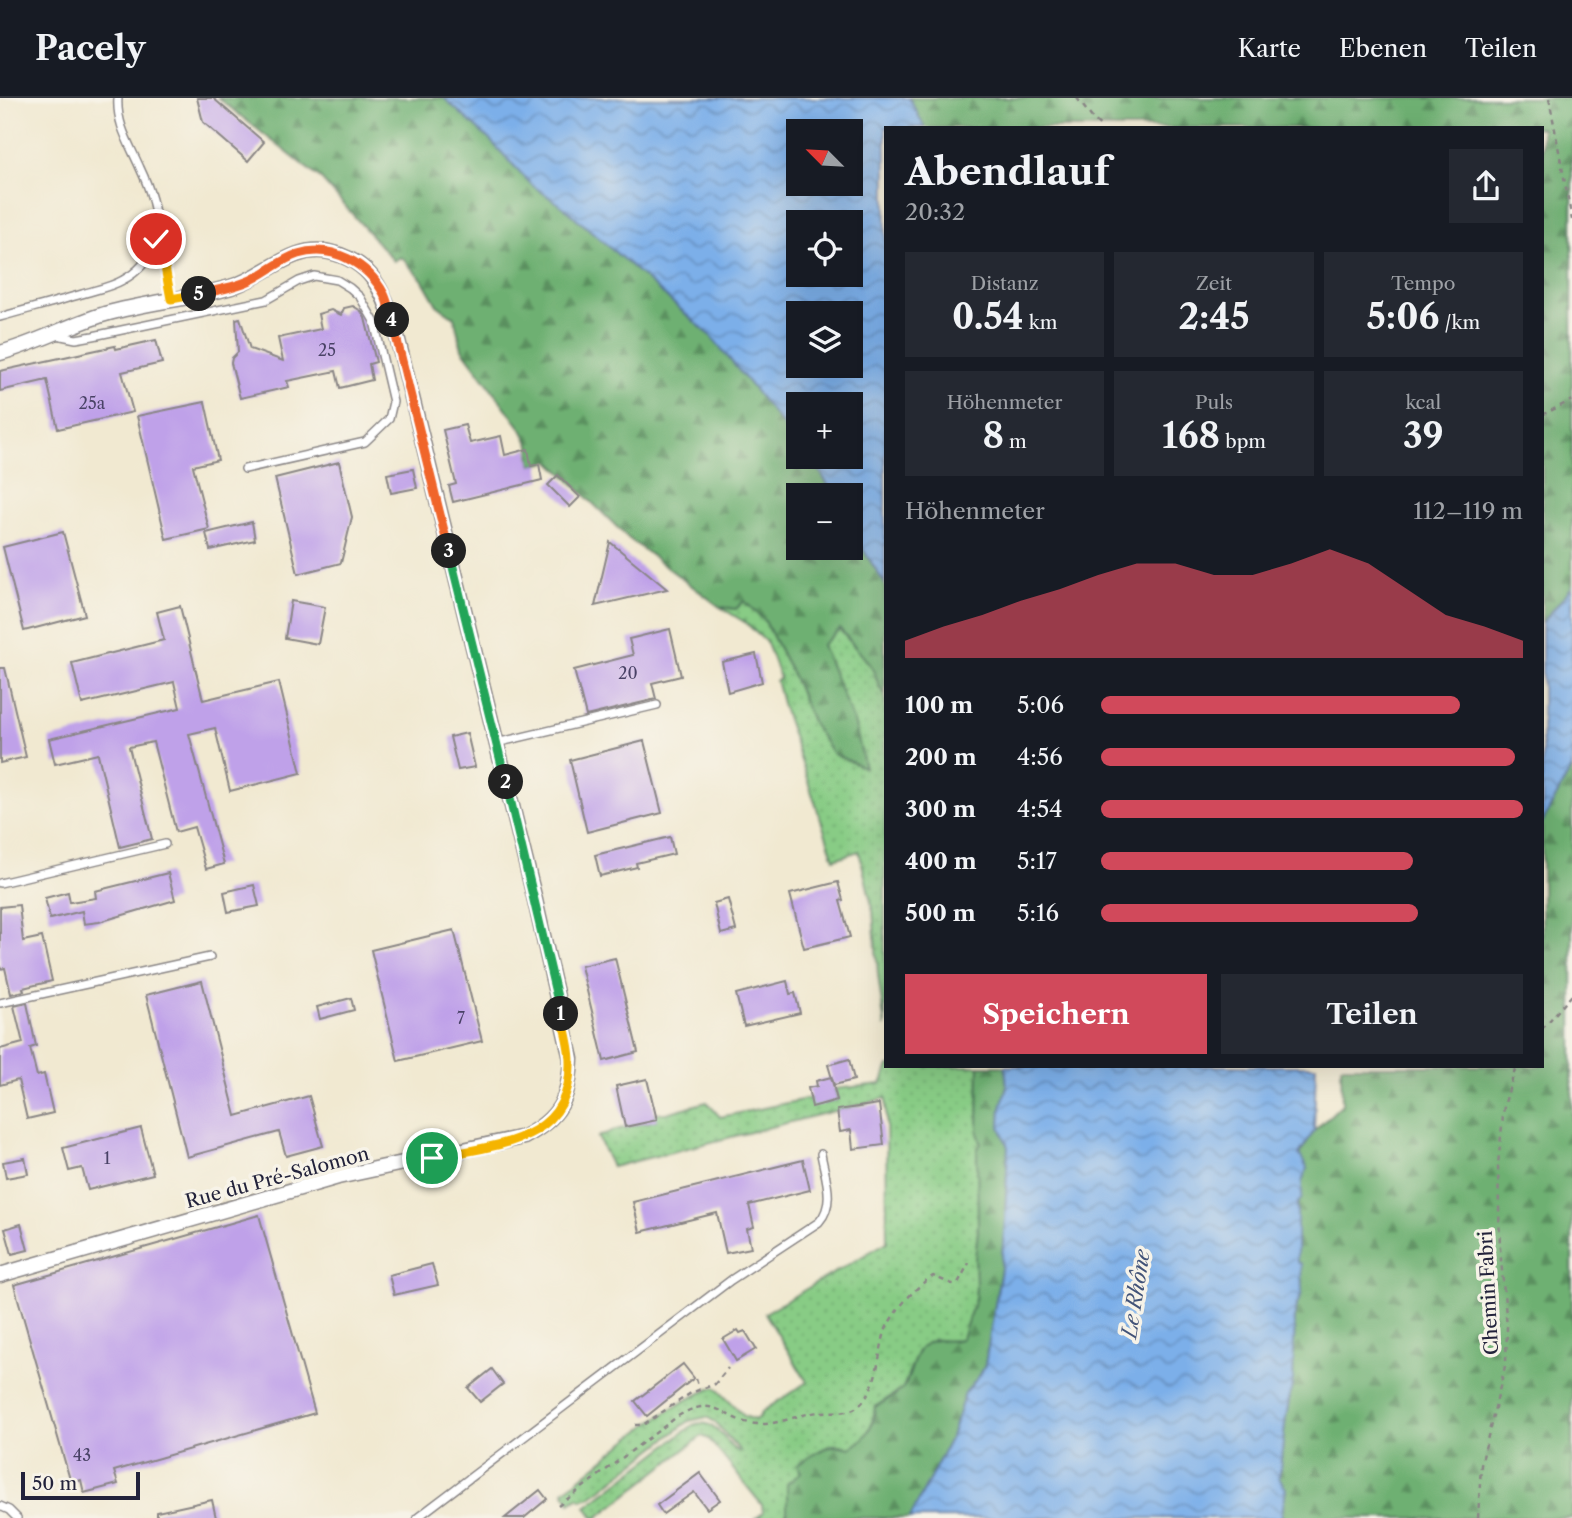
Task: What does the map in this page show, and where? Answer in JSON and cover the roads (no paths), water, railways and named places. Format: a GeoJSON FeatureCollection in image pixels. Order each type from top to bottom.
{"type":"FeatureCollection","features":[{"type":"Feature","properties":{"kind":"street","name":"Rue du Pré-Salomon"},"geometry":{"type":"LineString","coordinates":[[0,353],[107,314],[248,282],[300,253],[317,250],[348,258],[374,278],[385,296],[394,328],[535,900],[570,1059],[570,1082],[557,1113],[550,1121],[524,1137],[338,1177],[0,1275]]}},
{"type":"Feature","properties":{"kind":"lane"},"geometry":{"type":"LineString","coordinates":[[0,317],[67,299],[122,280],[142,264],[156,239],[155,210],[140,167],[127,143],[117,108],[118,98]]}},
{"type":"Feature","properties":{"kind":"lane"},"geometry":{"type":"LineString","coordinates":[[156,239],[161,246],[171,299]]}},
{"type":"Feature","properties":{"kind":"lane"},"geometry":{"type":"LineString","coordinates":[[53,334],[76,339],[93,337],[267,300],[299,281],[314,276],[337,280],[350,288],[370,313],[393,402],[389,419],[365,442],[245,469]]}},
{"type":"Feature","properties":{"kind":"lane"},"geometry":{"type":"LineString","coordinates":[[496,743],[657,705]]}},
{"type":"Feature","properties":{"kind":"lane"},"geometry":{"type":"LineString","coordinates":[[0,883],[165,844]]}},
{"type":"Feature","properties":{"kind":"lane"},"geometry":{"type":"LineString","coordinates":[[0,1003],[210,957]]}},
{"type":"Feature","properties":{"kind":"lane"},"geometry":{"type":"LineString","coordinates":[[417,1518],[732,1280],[820,1222],[828,1210],[829,1200],[821,1154]]}},
{"type":"Feature","properties":{"kind":"lane"},"geometry":{"type":"LineString","coordinates":[[0,1506],[17,1518]]}},
{"type":"Feature","properties":{"kind":"water"},"geometry":{"type":"Polygon","coordinates":[[[444,98],[909,98],[924,126],[884,126],[884,582],[863,549],[863,483],[827,483],[818,469],[863,469],[863,392],[786,392],[786,429],[711,336],[566,209],[532,185],[491,141],[444,98]]]}},
{"type":"Feature","properties":{"kind":"water"},"geometry":{"type":"Polygon","coordinates":[[[1572,587],[1572,767],[1544,819],[1544,621],[1572,587]]]}},
{"type":"Feature","properties":{"kind":"water","name":"Le Rhône"},"geometry":{"type":"Polygon","coordinates":[[[1005,1068],[1316,1068],[1314,1131],[1299,1154],[1307,1168],[1302,1182],[1302,1198],[1297,1204],[1297,1262],[1301,1264],[1302,1293],[1295,1309],[1293,1380],[1279,1477],[1286,1489],[1281,1518],[910,1518],[951,1437],[965,1393],[985,1365],[1001,1269],[1005,1220],[1008,1147],[1000,1126],[1001,1108],[1007,1086],[1005,1068]]]}}]}
